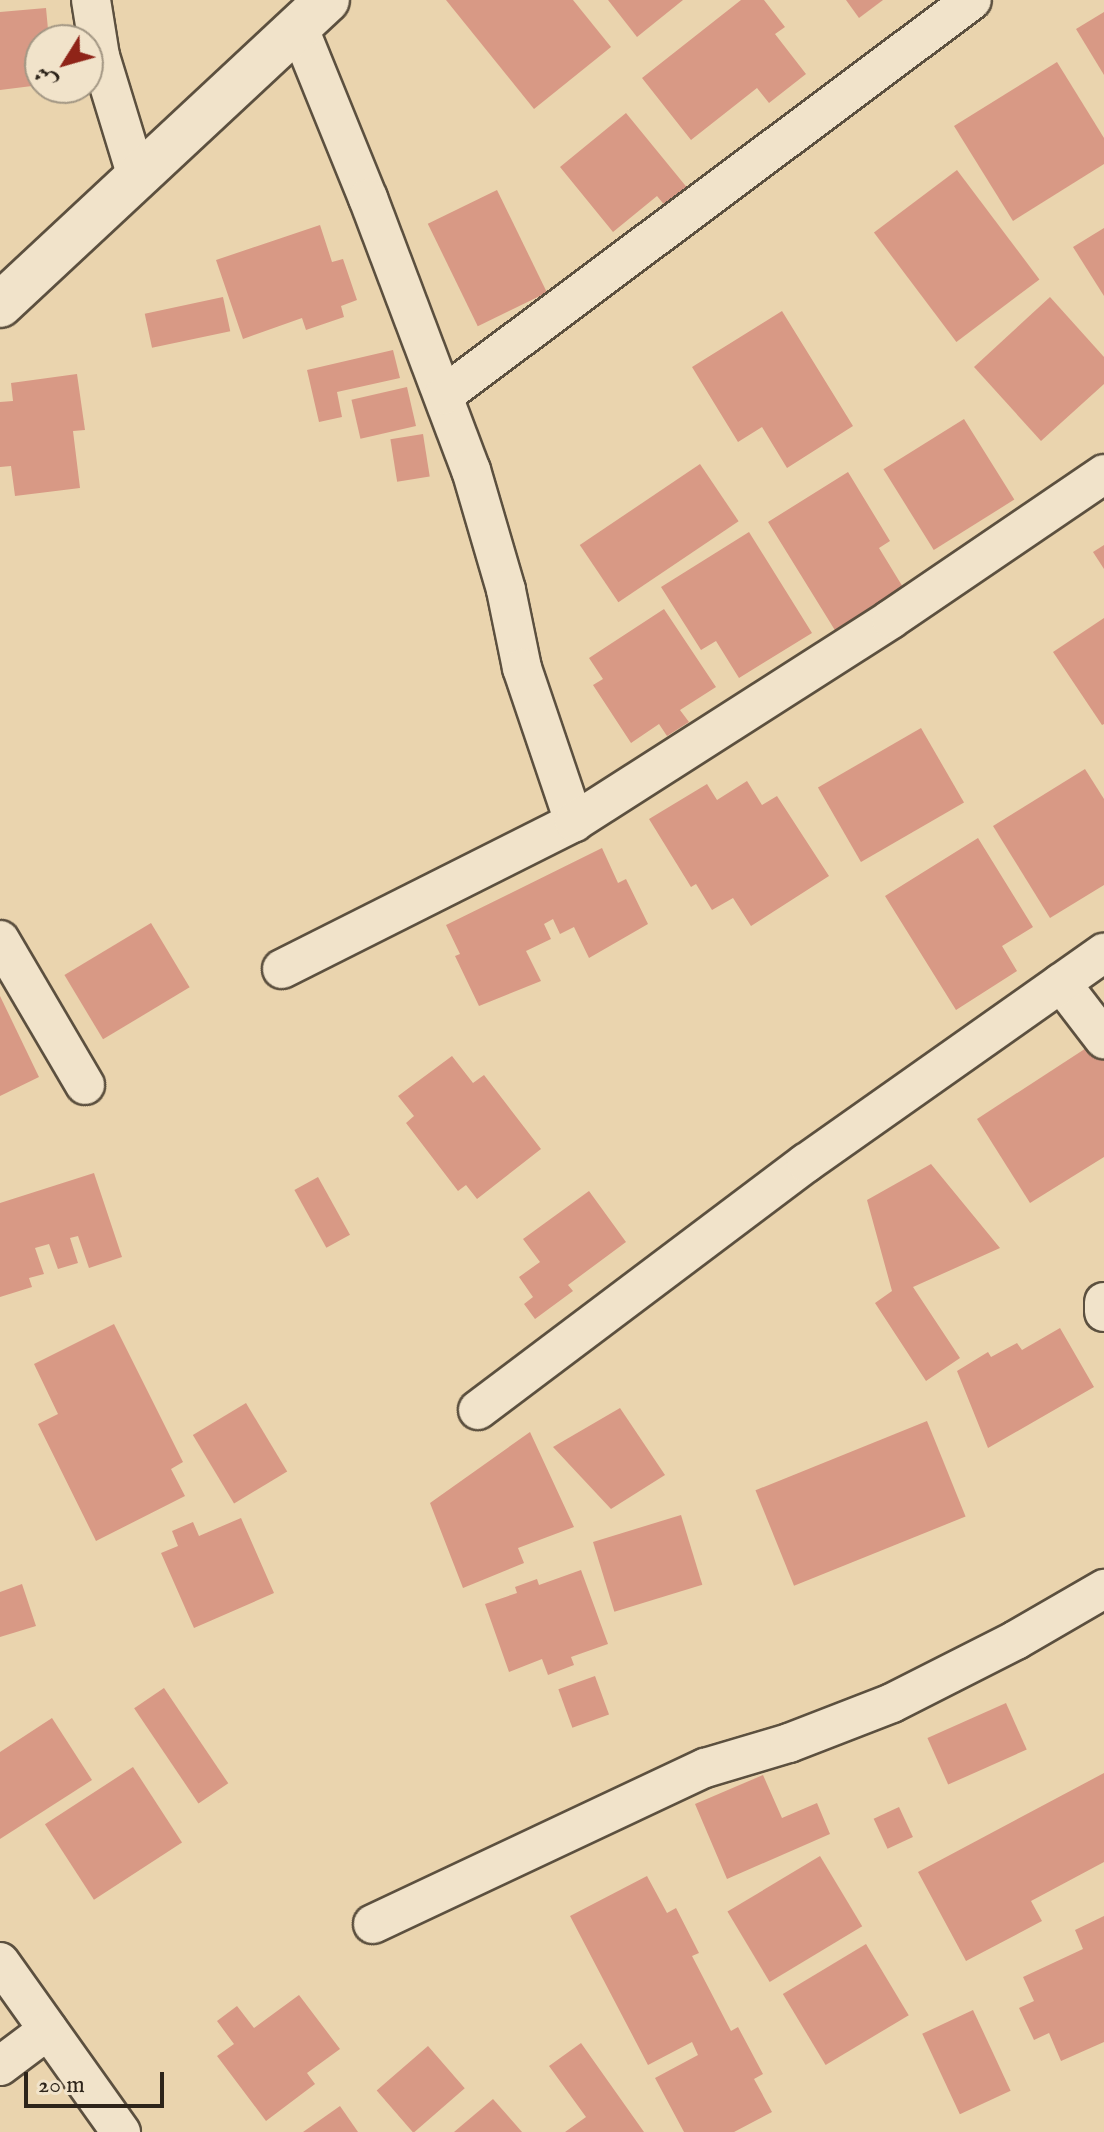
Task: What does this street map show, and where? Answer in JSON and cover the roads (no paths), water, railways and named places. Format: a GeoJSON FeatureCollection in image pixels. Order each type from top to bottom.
{"type":"FeatureCollection","features":[{"type":"Feature","properties":{"kind":"main road"},"geometry":{"type":"LineString","coordinates":[[0,305],[312,13]]}},
{"type":"Feature","properties":{"kind":"street"},"geometry":{"type":"LineString","coordinates":[[91,0],[100,56],[137,177]]}},
{"type":"Feature","properties":{"kind":"street"},"geometry":{"type":"LineString","coordinates":[[444,395],[972,0]]}},
{"type":"Feature","properties":{"kind":"street"},"geometry":{"type":"LineString","coordinates":[[312,13],[471,470],[506,590],[522,668],[574,822]]}},
{"type":"Feature","properties":{"kind":"street"},"geometry":{"type":"LineString","coordinates":[[282,969],[574,822],[891,619],[1104,474]]}},
{"type":"Feature","properties":{"kind":"street"},"geometry":{"type":"LineString","coordinates":[[0,940],[85,1085]]}},
{"type":"Feature","properties":{"kind":"street"},"geometry":{"type":"LineString","coordinates":[[478,1410],[806,1163],[1104,953]]}},
{"type":"Feature","properties":{"kind":"street"},"geometry":{"type":"LineString","coordinates":[[1061,983],[1104,1039]]}},
{"type":"Feature","properties":{"kind":"street"},"geometry":{"type":"LineString","coordinates":[[1104,1302],[1104,1312]]}},
{"type":"Feature","properties":{"kind":"street"},"geometry":{"type":"LineString","coordinates":[[373,1924],[705,1768],[789,1743],[892,1703],[1016,1640],[1104,1589]]}},
{"type":"Feature","properties":{"kind":"street"},"geometry":{"type":"LineString","coordinates":[[0,1962],[121,2132]]}},
{"type":"Feature","properties":{"kind":"street"},"geometry":{"type":"LineString","coordinates":[[0,2066],[48,2030]]}}]}
